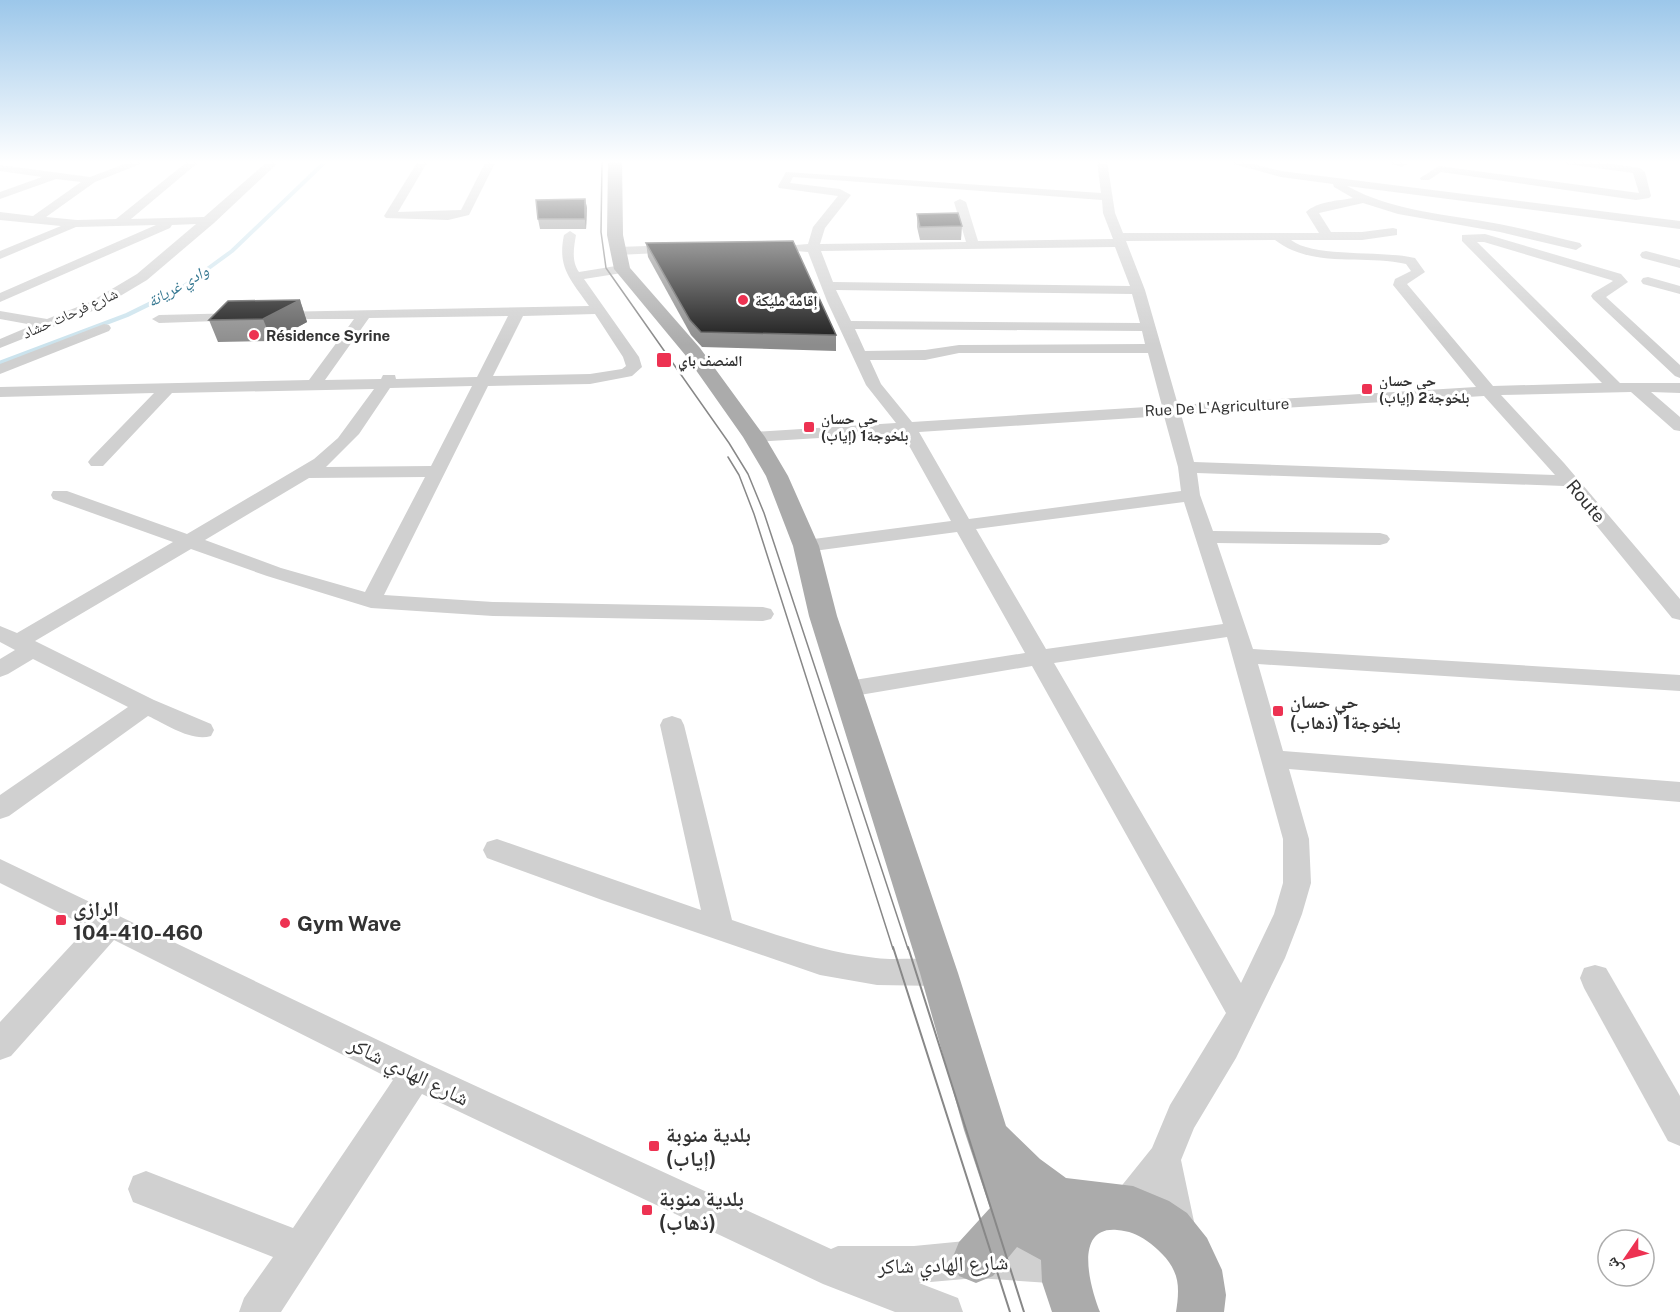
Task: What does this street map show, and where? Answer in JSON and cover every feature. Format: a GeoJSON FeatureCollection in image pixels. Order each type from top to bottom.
{"type":"FeatureCollection","features":[{"type":"Feature","properties":{"kind":"main road"},"geometry":{"type":"LineString","coordinates":[[617,222],[619,260],[693,352],[754,437],[777,476],[806,546],[823,616],[939,972],[986,1130],[1015,1214],[1065,1257]]}},
{"type":"Feature","properties":{"kind":"main road"},"geometry":{"type":"LineString","coordinates":[[986,1130],[1024,1175],[1057,1199],[1146,1212],[1163,1222],[1179,1236],[1192,1255],[1200,1276],[1203,1299],[1200,1312]]}},
{"type":"Feature","properties":{"kind":"main road"},"geometry":{"type":"LineString","coordinates":[[1076,1312],[1066,1284],[1065,1257],[1073,1232],[1082,1220],[1094,1212],[1118,1207]]}},
{"type":"Feature","properties":{"kind":"main road"},"geometry":{"type":"LineString","coordinates":[[976,1259],[1015,1214]]}},
{"type":"Feature","properties":{"kind":"street"},"geometry":{"type":"LineString","coordinates":[[58,222],[116,222]]}},
{"type":"Feature","properties":{"kind":"street"},"geometry":{"type":"LineString","coordinates":[[0,298],[171,222]]}},
{"type":"Feature","properties":{"kind":"street","name":"شارع فرحات حشاد"},"geometry":{"type":"LineString","coordinates":[[0,344],[95,305],[142,277],[207,222]]}},
{"type":"Feature","properties":{"kind":"street"},"geometry":{"type":"LineString","coordinates":[[823,222],[819,227],[813,248],[874,385],[908,428],[1242,1013]]}},
{"type":"Feature","properties":{"kind":"street"},"geometry":{"type":"LineString","coordinates":[[966,222],[973,245]]}},
{"type":"Feature","properties":{"kind":"street"},"geometry":{"type":"LineString","coordinates":[[1113,222],[1138,290],[1172,408],[1187,467],[1191,495],[1244,656],[1274,759],[1296,839],[1297,883],[1288,915],[1270,958],[1225,1047],[1182,1117],[1164,1160],[1118,1207]]}},
{"type":"Feature","properties":{"kind":"street"},"geometry":{"type":"LineString","coordinates":[[1318,222],[1327,236]]}},
{"type":"Feature","properties":{"kind":"street"},"geometry":{"type":"LineString","coordinates":[[1469,222],[1576,246]]}},
{"type":"Feature","properties":{"kind":"street"},"geometry":{"type":"LineString","coordinates":[[1659,222],[1680,225]]}},
{"type":"Feature","properties":{"kind":"street"},"geometry":{"type":"LineString","coordinates":[[0,255],[77,224]]}},
{"type":"Feature","properties":{"kind":"street"},"geometry":{"type":"LineString","coordinates":[[791,248],[1278,236],[1371,236],[1393,232]]}},
{"type":"Feature","properties":{"kind":"street"},"geometry":{"type":"LineString","coordinates":[[0,387],[484,379],[590,380],[627,373],[633,369],[634,365],[567,259],[570,235]]}},
{"type":"Feature","properties":{"kind":"street","name":"Route"},"geometry":{"type":"LineString","coordinates":[[1278,236],[1291,247],[1308,252],[1389,257],[1410,261],[1418,272],[1400,282],[1400,285],[1489,392],[1570,481],[1680,613]]}},
{"type":"Feature","properties":{"kind":"street"},"geometry":{"type":"LineString","coordinates":[[1615,387],[1466,238],[1485,238],[1616,277],[1621,282],[1602,292],[1598,296],[1600,300],[1680,373]]}},
{"type":"Feature","properties":{"kind":"street"},"geometry":{"type":"LineString","coordinates":[[576,276],[619,260],[692,249]]}},
{"type":"Feature","properties":{"kind":"street"},"geometry":{"type":"LineString","coordinates":[[1646,255],[1679,264]]}},
{"type":"Feature","properties":{"kind":"street"},"geometry":{"type":"LineString","coordinates":[[1663,277],[1679,264]]}},
{"type":"Feature","properties":{"kind":"street"},"geometry":{"type":"LineString","coordinates":[[1648,281],[1680,290]]}},
{"type":"Feature","properties":{"kind":"street"},"geometry":{"type":"LineString","coordinates":[[828,286],[1138,290]]}},
{"type":"Feature","properties":{"kind":"street"},"geometry":{"type":"LineString","coordinates":[[159,319],[600,310]]}},
{"type":"Feature","properties":{"kind":"street"},"geometry":{"type":"LineString","coordinates":[[371,601],[518,311]]}},
{"type":"Feature","properties":{"kind":"street"},"geometry":{"type":"LineString","coordinates":[[316,382],[365,314]]}},
{"type":"Feature","properties":{"kind":"street"},"geometry":{"type":"LineString","coordinates":[[0,315],[49,324]]}},
{"type":"Feature","properties":{"kind":"street"},"geometry":{"type":"LineString","coordinates":[[846,325],[1151,338]]}},
{"type":"Feature","properties":{"kind":"street"},"geometry":{"type":"LineString","coordinates":[[0,369],[104,328]]}},
{"type":"Feature","properties":{"kind":"street"},"geometry":{"type":"LineString","coordinates":[[860,356],[926,356],[959,349],[1151,338]]}},
{"type":"Feature","properties":{"kind":"street"},"geometry":{"type":"LineString","coordinates":[[0,669],[18,641],[322,463],[347,441],[387,381]]}},
{"type":"Feature","properties":{"kind":"street"},"geometry":{"type":"LineString","coordinates":[[0,392],[167,389],[316,382]]}},
{"type":"Feature","properties":{"kind":"street","name":"Rue De L'Agriculture"},"geometry":{"type":"LineString","coordinates":[[754,437],[1172,408],[1615,387],[1680,388]]}},
{"type":"Feature","properties":{"kind":"street"},"geometry":{"type":"LineString","coordinates":[[1635,387],[1680,426]]}},
{"type":"Feature","properties":{"kind":"street"},"geometry":{"type":"LineString","coordinates":[[96,462],[167,389]]}},
{"type":"Feature","properties":{"kind":"street"},"geometry":{"type":"LineString","coordinates":[[1187,467],[1570,481]]}},
{"type":"Feature","properties":{"kind":"street"},"geometry":{"type":"LineString","coordinates":[[305,473],[438,471]]}},
{"type":"Feature","properties":{"kind":"street"},"geometry":{"type":"LineString","coordinates":[[60,495],[274,572],[371,601],[493,609],[763,614]]}},
{"type":"Feature","properties":{"kind":"street"},"geometry":{"type":"LineString","coordinates":[[806,546],[1191,495]]}},
{"type":"Feature","properties":{"kind":"street"},"geometry":{"type":"LineString","coordinates":[[1204,537],[1380,539]]}},
{"type":"Feature","properties":{"kind":"street"},"geometry":{"type":"LineString","coordinates":[[848,689],[1234,629]]}},
{"type":"Feature","properties":{"kind":"street"},"geometry":{"type":"LineString","coordinates":[[18,641],[146,706],[202,730]]}},
{"type":"Feature","properties":{"kind":"street"},"geometry":{"type":"LineString","coordinates":[[1244,656],[1680,683]]}},
{"type":"Feature","properties":{"kind":"street"},"geometry":{"type":"LineString","coordinates":[[0,809],[146,706]]}},
{"type":"Feature","properties":{"kind":"street"},"geometry":{"type":"LineString","coordinates":[[672,725],[720,929]]}},
{"type":"Feature","properties":{"kind":"street"},"geometry":{"type":"LineString","coordinates":[[1274,759],[1680,792]]}},
{"type":"Feature","properties":{"kind":"street"},"geometry":{"type":"LineString","coordinates":[[497,849],[720,929],[820,962],[878,972],[939,972]]}},
{"type":"Feature","properties":{"kind":"street","name":"شارع الهادي شاكر"},"geometry":{"type":"LineString","coordinates":[[2,873],[416,1075],[823,1264],[944,1312]]}},
{"type":"Feature","properties":{"kind":"street"},"geometry":{"type":"LineString","coordinates":[[0,1045],[110,925]]}},
{"type":"Feature","properties":{"kind":"street"},"geometry":{"type":"LineString","coordinates":[[1595,978],[1680,1129]]}},
{"type":"Feature","properties":{"kind":"street"},"geometry":{"type":"LineString","coordinates":[[258,1312],[416,1075]]}},
{"type":"Feature","properties":{"kind":"street"},"geometry":{"type":"LineString","coordinates":[[1164,1160],[1179,1236]]}},
{"type":"Feature","properties":{"kind":"street"},"geometry":{"type":"LineString","coordinates":[[146,1189],[300,1249]]}},
{"type":"Feature","properties":{"kind":"street","name":"شارع الهادي شاكر"},"geometry":{"type":"LineString","coordinates":[[823,1264],[914,1265],[976,1259],[1065,1257]]}},
{"type":"Feature","properties":{"kind":"building"},"geometry":{"type":"Polygon","coordinates":[[[919,222],[961,222],[962,226],[920,227],[919,222]]]}},
{"type":"Feature","properties":{"kind":"building","name":"إقامة مليكة"},"geometry":{"type":"Polygon","coordinates":[[[793,241],[836,335],[701,332],[690,320],[646,243],[793,241]]]}},
{"type":"Feature","properties":{"kind":"building"},"geometry":{"type":"Polygon","coordinates":[[[300,300],[263,319],[209,320],[228,301],[300,300]]]}},
{"type":"Feature","properties":{"kind":"waterway","name":"وادي غريانة"},"geometry":{"type":"LineString","coordinates":[[180,289],[232,251],[262,222]]}},
{"type":"Feature","properties":{"kind":"waterway","name":"وادي غريانة"},"geometry":{"type":"LineString","coordinates":[[0,363],[127,315],[180,289]]}},
{"type":"Feature","properties":{"kind":"tram line"},"geometry":{"type":"LineString","coordinates":[[601,222],[606,268],[729,443],[748,474],[764,513],[908,949]]}},
{"type":"Feature","properties":{"kind":"tram line"},"geometry":{"type":"LineString","coordinates":[[728,457],[739,475],[754,514],[893,949]]}},
{"type":"Feature","properties":{"kind":"tram line"},"geometry":{"type":"LineString","coordinates":[[893,947],[1010,1312]]}},
{"type":"Feature","properties":{"kind":"tram line"},"geometry":{"type":"LineString","coordinates":[[908,947],[1024,1312]]}},
{"type":"Feature","properties":{"kind":"place","name":"إقامة مليكة"},"geometry":{"type":"Point","coordinates":[743,300]}},
{"type":"Feature","properties":{"kind":"place","name":"Résidence Syrine"},"geometry":{"type":"Point","coordinates":[254,335]}},
{"type":"Feature","properties":{"kind":"place","name":"المنصف باي"},"geometry":{"type":"Point","coordinates":[664,360]}},
{"type":"Feature","properties":{"kind":"place","name":"حي حسان بلخوجة2 (إياب)"},"geometry":{"type":"Point","coordinates":[1367,389]}},
{"type":"Feature","properties":{"kind":"place","name":"حي حسان بلخوجة1 (إياب)"},"geometry":{"type":"Point","coordinates":[809,427]}},
{"type":"Feature","properties":{"kind":"place","name":"حي حسان بلخوجة1 (ذهاب)"},"geometry":{"type":"Point","coordinates":[1278,711]}},
{"type":"Feature","properties":{"kind":"place","name":"الرازي 104-410-460"},"geometry":{"type":"Point","coordinates":[61,920]}},
{"type":"Feature","properties":{"kind":"place","name":"Gym Wave"},"geometry":{"type":"Point","coordinates":[285,923]}},
{"type":"Feature","properties":{"kind":"place","name":"بلدية منوبة (إياب)"},"geometry":{"type":"Point","coordinates":[654,1146]}},
{"type":"Feature","properties":{"kind":"place","name":"بلدية منوبة (ذهاب)"},"geometry":{"type":"Point","coordinates":[647,1210]}}]}
